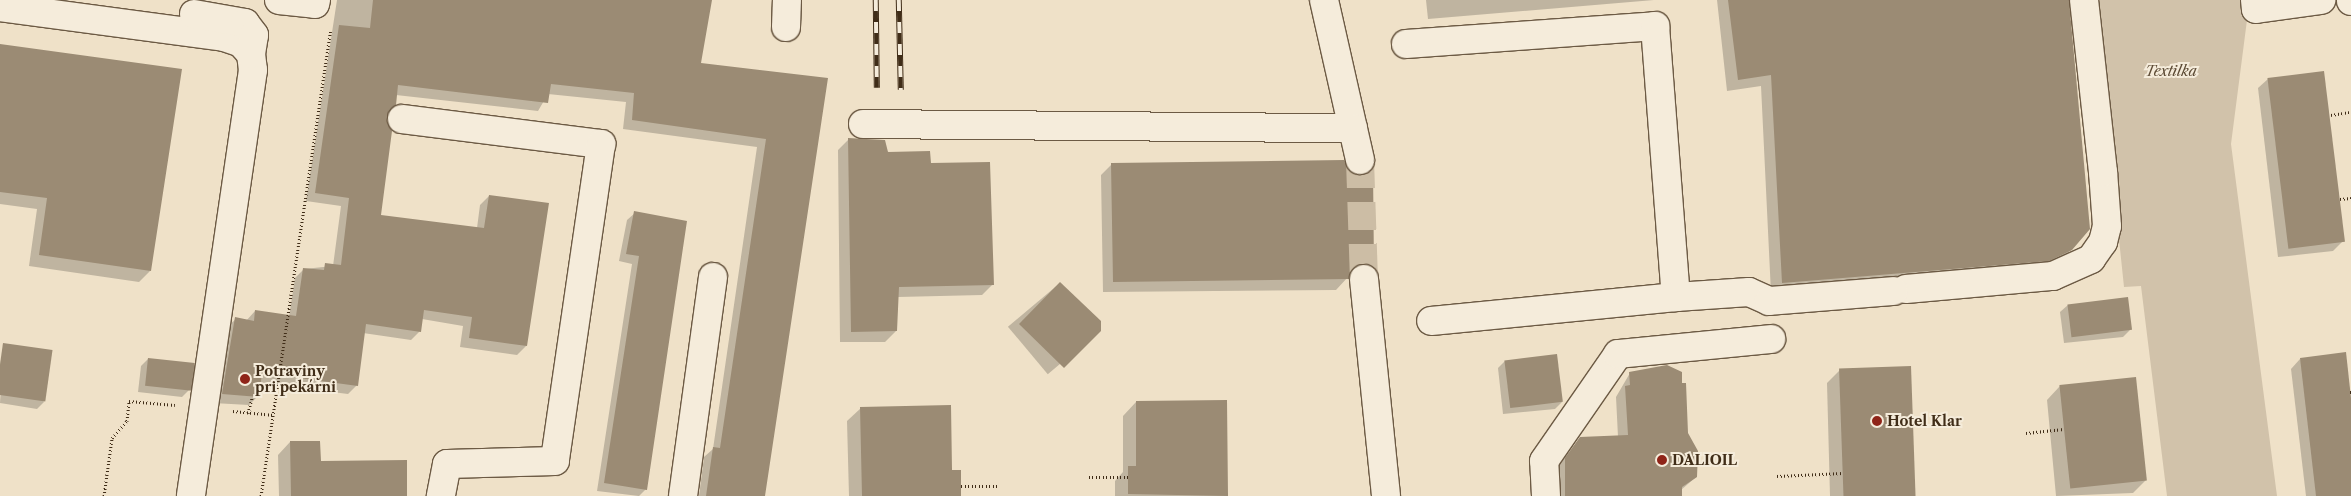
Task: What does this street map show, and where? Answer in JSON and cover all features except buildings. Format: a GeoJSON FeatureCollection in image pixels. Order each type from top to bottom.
{"type":"FeatureCollection","features":[{"type":"Feature","properties":{"kind":"street"},"geometry":{"type":"LineString","coordinates":[[91,0],[240,21],[254,35],[251,54],[253,70],[191,496]]}},
{"type":"Feature","properties":{"kind":"street"},"geometry":{"type":"LineString","coordinates":[[279,0],[316,2]]}},
{"type":"Feature","properties":{"kind":"street"},"geometry":{"type":"LineString","coordinates":[[786,27],[787,0]]}},
{"type":"Feature","properties":{"kind":"street"},"geometry":{"type":"LineString","coordinates":[[1324,0],[1360,160]]}},
{"type":"Feature","properties":{"kind":"street"},"geometry":{"type":"LineString","coordinates":[[1431,321],[1676,297],[1749,292],[1769,301],[2053,276],[2091,259],[2103,242],[2107,226],[2084,0]]}},
{"type":"Feature","properties":{"kind":"street"},"geometry":{"type":"LineString","coordinates":[[2255,0],[2256,9],[2321,0]]}},
{"type":"Feature","properties":{"kind":"street"},"geometry":{"type":"LineString","coordinates":[[0,7],[224,37],[241,43],[251,54]]}},
{"type":"Feature","properties":{"kind":"street"},"geometry":{"type":"LineString","coordinates":[[1406,44],[1655,26],[1676,297]]}},
{"type":"Feature","properties":{"kind":"street"},"geometry":{"type":"LineString","coordinates":[[402,119],[601,144],[555,462],[447,464],[440,496]]}},
{"type":"Feature","properties":{"kind":"street"},"geometry":{"type":"LineString","coordinates":[[864,124],[1353,128]]}},
{"type":"Feature","properties":{"kind":"street"},"geometry":{"type":"LineString","coordinates":[[683,496],[713,277]]}},
{"type":"Feature","properties":{"kind":"street"},"geometry":{"type":"LineString","coordinates":[[1364,279],[1386,496]]}},
{"type":"Feature","properties":{"kind":"street"},"geometry":{"type":"LineString","coordinates":[[1546,496],[1544,461],[1618,354],[1771,339]]}},
{"type":"Feature","properties":{"kind":"path"},"geometry":{"type":"LineString","coordinates":[[261,496],[332,25]]}},
{"type":"Feature","properties":{"kind":"path"},"geometry":{"type":"LineString","coordinates":[[2331,115],[2351,112]]}},
{"type":"Feature","properties":{"kind":"path"},"geometry":{"type":"LineString","coordinates":[[2340,199],[2351,198]]}},
{"type":"Feature","properties":{"kind":"path"},"geometry":{"type":"LineString","coordinates":[[248,412],[252,398]]}},
{"type":"Feature","properties":{"kind":"path"},"geometry":{"type":"LineString","coordinates":[[104,496],[112,438],[127,420],[129,401],[274,415]]}},
{"type":"Feature","properties":{"kind":"path"},"geometry":{"type":"LineString","coordinates":[[2026,433],[2064,429]]}},
{"type":"Feature","properties":{"kind":"path"},"geometry":{"type":"LineString","coordinates":[[1777,476],[1843,473]]}},
{"type":"Feature","properties":{"kind":"path"},"geometry":{"type":"LineString","coordinates":[[1089,477],[1128,476]]}},
{"type":"Feature","properties":{"kind":"path"},"geometry":{"type":"LineString","coordinates":[[961,486],[1000,486]]}},
{"type":"Feature","properties":{"kind":"green space","name":"Textilka"},"geometry":{"type":"Polygon","coordinates":[[[2094,0],[2245,0],[2247,20],[2231,144],[2277,496],[2167,496],[2141,286],[2124,287],[2094,0]]]}},
{"type":"Feature","properties":{"kind":"tunnel"},"geometry":{"type":"LineString","coordinates":[[1360,160],[1364,279]]}},
{"type":"Feature","properties":{"kind":"railway"},"geometry":{"type":"LineString","coordinates":[[876,0],[877,88]]}},
{"type":"Feature","properties":{"kind":"railway"},"geometry":{"type":"LineString","coordinates":[[899,0],[901,90]]}},
{"type":"Feature","properties":{"kind":"place","name":"Potraviny pri pekárni"},"geometry":{"type":"Point","coordinates":[245,379]}},
{"type":"Feature","properties":{"kind":"place","name":"Hotel Klar"},"geometry":{"type":"Point","coordinates":[1877,421]}},
{"type":"Feature","properties":{"kind":"place","name":"DALIOIL"},"geometry":{"type":"Point","coordinates":[1662,460]}}]}
